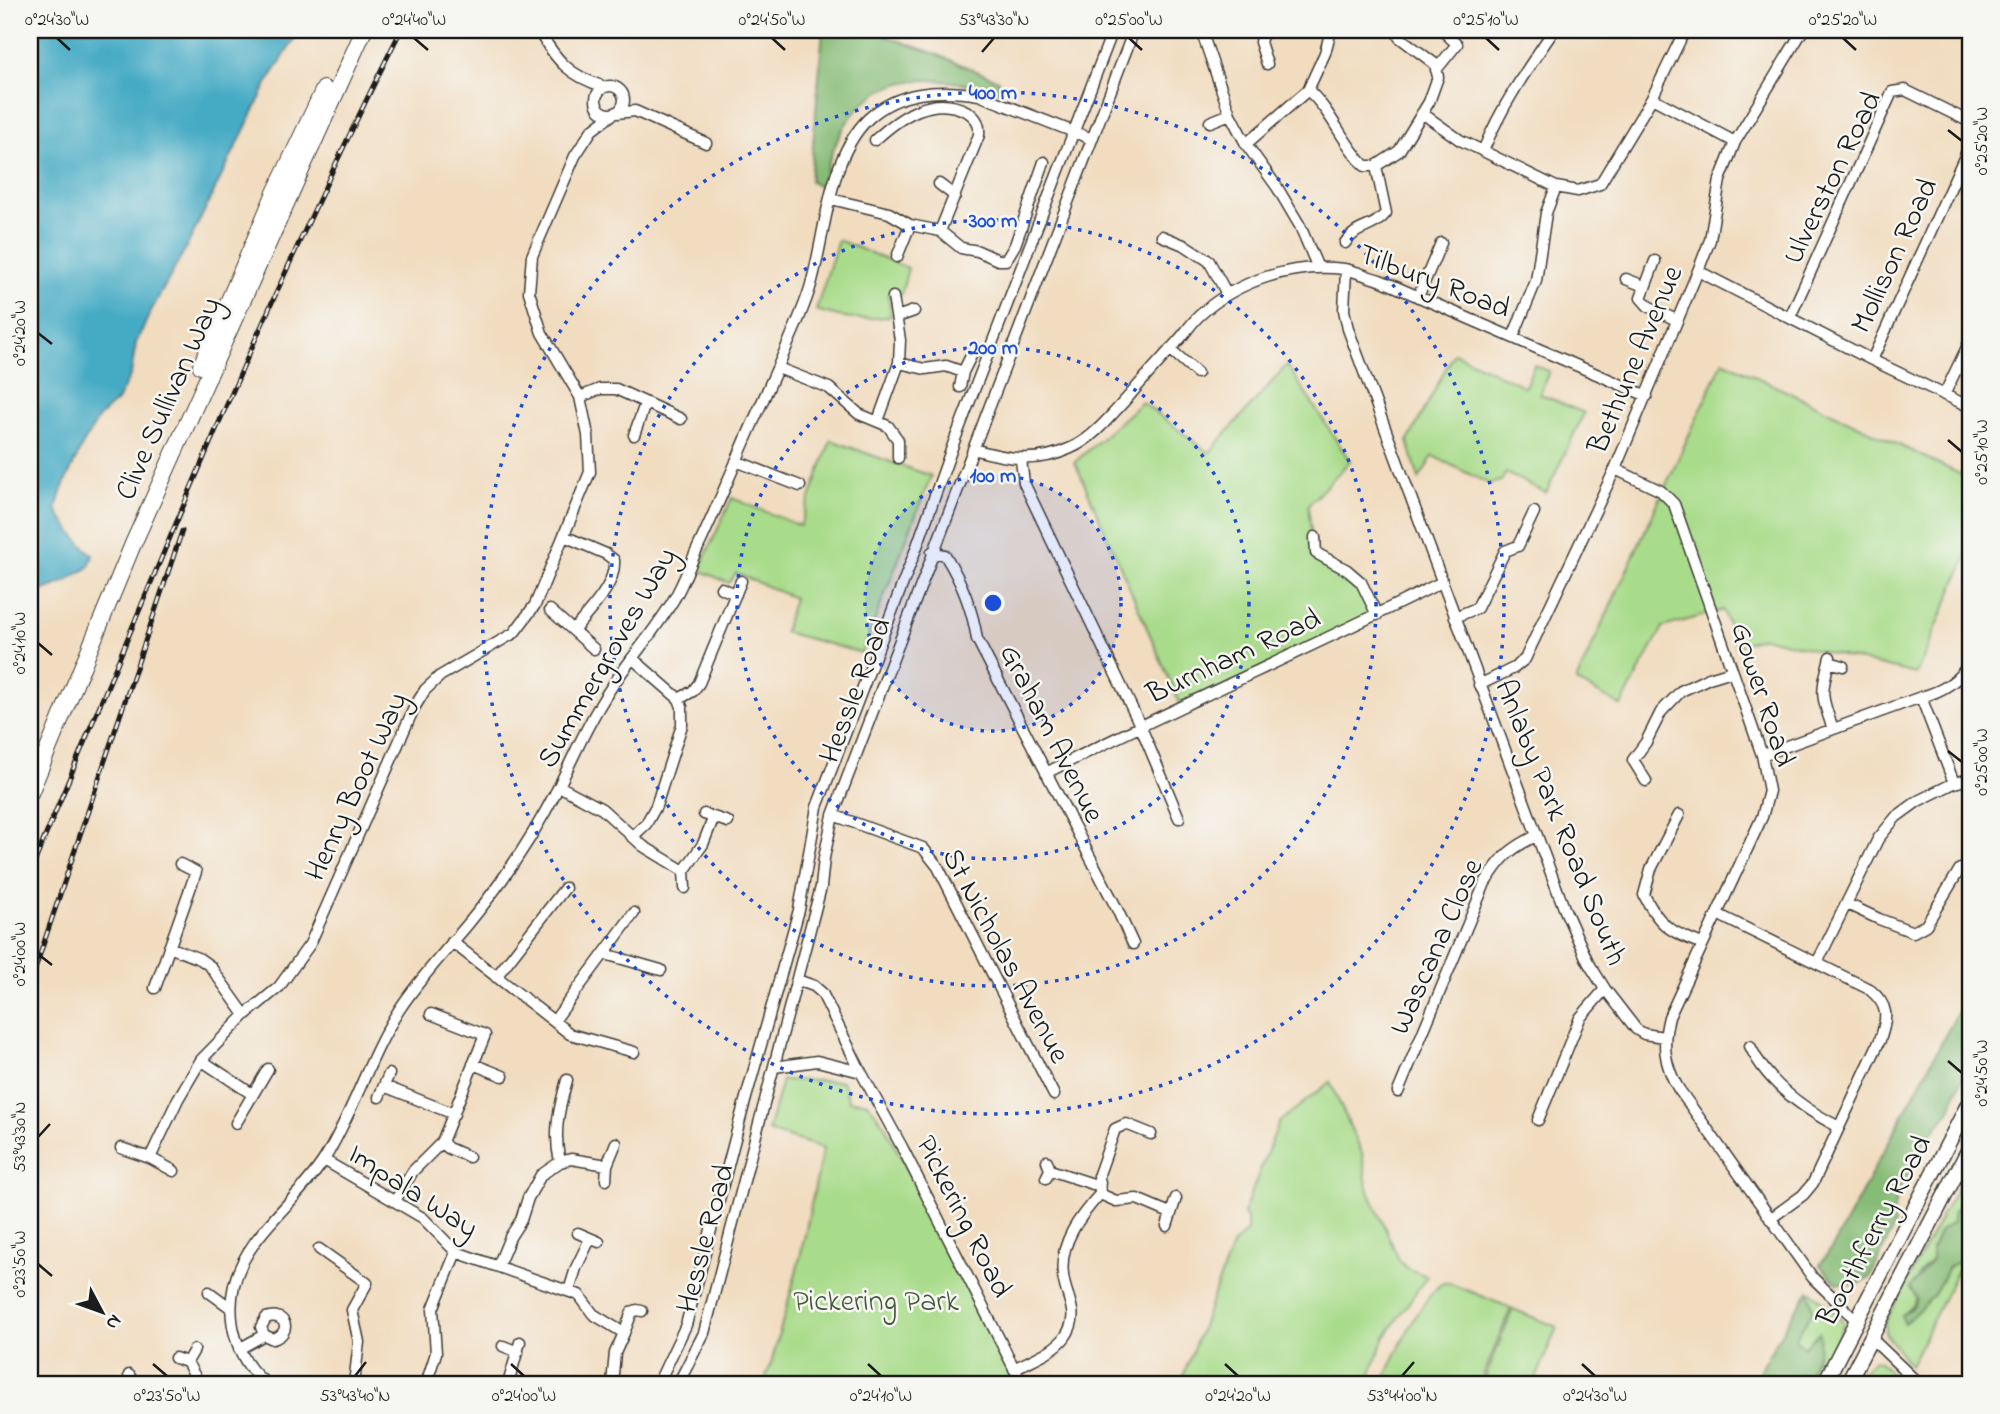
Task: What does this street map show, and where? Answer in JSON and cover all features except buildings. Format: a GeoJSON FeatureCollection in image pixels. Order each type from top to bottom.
{"type":"FeatureCollection","features":[{"type":"Feature","properties":{"kind":"highway","name":"Clive Sullivan Way"},"geometry":{"type":"LineString","coordinates":[[30,768],[274,195],[352,30]]}},
{"type":"Feature","properties":{"kind":"highway","name":"Clive Sullivan Way"},"geometry":{"type":"LineString","coordinates":[[30,793],[133,544],[364,30]]}},
{"type":"Feature","properties":{"kind":"main road","name":"Boothferry Road"},"geometry":{"type":"LineString","coordinates":[[1824,1384],[1970,1102]]}},
{"type":"Feature","properties":{"kind":"main road","name":"Boothferry Road"},"geometry":{"type":"LineString","coordinates":[[1847,1384],[1970,1147]]}},
{"type":"Feature","properties":{"kind":"street"},"geometry":{"type":"LineString","coordinates":[[538,30],[554,55],[583,80],[603,113],[635,111]]}},
{"type":"Feature","properties":{"kind":"street","name":"Hessle Road"},"geometry":{"type":"LineString","coordinates":[[658,1384],[686,1325],[799,909],[817,807],[1113,30]]}},
{"type":"Feature","properties":{"kind":"street","name":"Hessle Road"},"geometry":{"type":"LineString","coordinates":[[678,1384],[704,1333],[821,887],[833,815],[1134,30]]}},
{"type":"Feature","properties":{"kind":"street"},"geometry":{"type":"LineString","coordinates":[[1201,30],[1230,114],[1289,206],[1318,268]]}},
{"type":"Feature","properties":{"kind":"street"},"geometry":{"type":"LineString","coordinates":[[1264,30],[1260,42],[1267,64]]}},
{"type":"Feature","properties":{"kind":"street"},"geometry":{"type":"LineString","coordinates":[[1247,144],[1308,90],[1332,30]]}},
{"type":"Feature","properties":{"kind":"street"},"geometry":{"type":"LineString","coordinates":[[1308,90],[1338,127],[1357,159],[1365,166],[1376,166],[1399,151],[1436,89],[1438,77],[1435,64],[1399,37],[1398,30]]}},
{"type":"Feature","properties":{"kind":"street"},"geometry":{"type":"LineString","coordinates":[[1436,70],[1457,44],[1442,30]]}},
{"type":"Feature","properties":{"kind":"street"},"geometry":{"type":"LineString","coordinates":[[1483,151],[1513,89],[1554,30]]}},
{"type":"Feature","properties":{"kind":"street"},"geometry":{"type":"LineString","coordinates":[[1422,113],[1460,140],[1556,187],[1578,191],[1600,184],[1652,98],[1685,30]]}},
{"type":"Feature","properties":{"kind":"street","name":"Bethune Avenue"},"geometry":{"type":"LineString","coordinates":[[1479,684],[1514,668],[1525,659],[1615,469],[1698,271],[1710,240],[1720,180],[1735,142],[1803,30]]}},
{"type":"Feature","properties":{"kind":"street"},"geometry":{"type":"LineString","coordinates":[[583,80],[619,89],[635,111],[706,143]]}},
{"type":"Feature","properties":{"kind":"street"},"geometry":{"type":"LineString","coordinates":[[592,130],[598,93],[605,87]]}},
{"type":"Feature","properties":{"kind":"street","name":"Ulverston Road"},"geometry":{"type":"LineString","coordinates":[[1790,317],[1892,92],[1905,90],[1970,122]]}},
{"type":"Feature","properties":{"kind":"street","name":"Summergroves Way"},"geometry":{"type":"LineString","coordinates":[[260,1382],[239,1349],[233,1331],[231,1308],[239,1268],[257,1239],[305,1187],[324,1160],[351,1112],[384,1034],[422,976],[508,872],[559,786],[602,702],[676,597],[810,290],[846,149],[867,120],[889,104],[912,93],[979,95],[1092,139]]}},
{"type":"Feature","properties":{"kind":"street"},"geometry":{"type":"LineString","coordinates":[[592,130],[623,106],[624,96]]}},
{"type":"Feature","properties":{"kind":"street"},"geometry":{"type":"LineString","coordinates":[[1652,98],[1735,142]]}},
{"type":"Feature","properties":{"kind":"street"},"geometry":{"type":"LineString","coordinates":[[875,140],[892,130],[910,113],[930,106],[963,110],[974,116],[980,126],[979,135],[940,231]]}},
{"type":"Feature","properties":{"kind":"street"},"geometry":{"type":"LineString","coordinates":[[1210,122],[1230,114]]}},
{"type":"Feature","properties":{"kind":"street","name":"Henry Boot Way"},"geometry":{"type":"LineString","coordinates":[[150,1158],[178,1099],[201,1060],[245,1015],[279,986],[310,944],[414,708],[425,690],[440,676],[514,633],[535,605],[590,472],[588,435],[580,397],[542,333],[529,292],[533,256],[575,156],[592,130]]}},
{"type":"Feature","properties":{"kind":"street","name":"Mollison Road"},"geometry":{"type":"LineString","coordinates":[[1698,271],[1872,360],[1970,145]]}},
{"type":"Feature","properties":{"kind":"street"},"geometry":{"type":"LineString","coordinates":[[831,200],[889,213],[910,225],[940,231],[961,248],[1006,260],[1015,245],[1030,184],[1044,162]]}},
{"type":"Feature","properties":{"kind":"street"},"geometry":{"type":"LineString","coordinates":[[1345,243],[1352,232],[1377,224],[1386,213],[1376,166]]}},
{"type":"Feature","properties":{"kind":"street"},"geometry":{"type":"LineString","coordinates":[[939,184],[955,196]]}},
{"type":"Feature","properties":{"kind":"street"},"geometry":{"type":"LineString","coordinates":[[1513,337],[1536,281],[1546,213],[1556,187]]}},
{"type":"Feature","properties":{"kind":"street"},"geometry":{"type":"LineString","coordinates":[[897,257],[910,225]]}},
{"type":"Feature","properties":{"kind":"street"},"geometry":{"type":"LineString","coordinates":[[1162,236],[1186,246],[1209,261],[1227,294]]}},
{"type":"Feature","properties":{"kind":"street"},"geometry":{"type":"LineString","coordinates":[[1418,297],[1441,243]]}},
{"type":"Feature","properties":{"kind":"street"},"geometry":{"type":"LineString","coordinates":[[1655,261],[1641,298],[1648,306],[1676,320]]}},
{"type":"Feature","properties":{"kind":"street","name":"Tilbury Road"},"geometry":{"type":"LineString","coordinates":[[973,449],[1021,460],[1043,458],[1070,449],[1084,441],[1118,408],[1202,313],[1227,294],[1272,275],[1304,268],[1346,270],[1380,280],[1647,396]]}},
{"type":"Feature","properties":{"kind":"street","name":"Anlaby Park Road South"},"geometry":{"type":"LineString","coordinates":[[1346,270],[1344,310],[1348,329],[1479,684],[1512,765],[1536,836],[1588,962],[1636,1029],[1644,1034],[1664,1037]]}},
{"type":"Feature","properties":{"kind":"street"},"geometry":{"type":"LineString","coordinates":[[1626,279],[1644,286]]}},
{"type":"Feature","properties":{"kind":"street"},"geometry":{"type":"LineString","coordinates":[[878,421],[899,363],[900,340],[893,297]]}},
{"type":"Feature","properties":{"kind":"street"},"geometry":{"type":"LineString","coordinates":[[897,317],[914,311]]}},
{"type":"Feature","properties":{"kind":"street"},"geometry":{"type":"LineString","coordinates":[[1944,395],[1970,341]]}},
{"type":"Feature","properties":{"kind":"street"},"geometry":{"type":"LineString","coordinates":[[960,387],[962,372],[975,348]]}},
{"type":"Feature","properties":{"kind":"street"},"geometry":{"type":"LineString","coordinates":[[1170,349],[1197,373]]}},
{"type":"Feature","properties":{"kind":"street"},"geometry":{"type":"LineString","coordinates":[[1872,360],[1970,407]]}},
{"type":"Feature","properties":{"kind":"street"},"geometry":{"type":"LineString","coordinates":[[899,363],[925,369],[946,366],[962,372]]}},
{"type":"Feature","properties":{"kind":"street"},"geometry":{"type":"LineString","coordinates":[[778,368],[829,388],[859,414],[888,426],[898,440],[898,458]]}},
{"type":"Feature","properties":{"kind":"street"},"geometry":{"type":"LineString","coordinates":[[580,397],[600,389],[616,389],[681,419]]}},
{"type":"Feature","properties":{"kind":"street"},"geometry":{"type":"LineString","coordinates":[[634,435],[645,404]]}},
{"type":"Feature","properties":{"kind":"street"},"geometry":{"type":"LineString","coordinates":[[1021,460],[1024,484],[1140,725],[1179,818]]}},
{"type":"Feature","properties":{"kind":"street"},"geometry":{"type":"LineString","coordinates":[[736,461],[800,486]]}},
{"type":"Feature","properties":{"kind":"street","name":"Gower Road"},"geometry":{"type":"LineString","coordinates":[[1615,469],[1661,491],[1674,504],[1762,755],[1769,791],[1762,817],[1669,1017],[1664,1037]]}},
{"type":"Feature","properties":{"kind":"street"},"geometry":{"type":"LineString","coordinates":[[1455,617],[1477,608],[1505,551],[1518,546],[1534,512]]}},
{"type":"Feature","properties":{"kind":"street"},"geometry":{"type":"LineString","coordinates":[[564,536],[614,560],[614,570],[605,592],[573,630]]}},
{"type":"Feature","properties":{"kind":"street"},"geometry":{"type":"LineString","coordinates":[[1315,537],[1316,552],[1362,582],[1377,615]]}},
{"type":"Feature","properties":{"kind":"street","name":"Graham Avenue"},"geometry":{"type":"LineString","coordinates":[[932,552],[945,555],[957,574],[972,611],[977,639],[1133,944]]}},
{"type":"Feature","properties":{"kind":"street"},"geometry":{"type":"LineString","coordinates":[[679,699],[693,691],[699,683],[741,581]]}},
{"type":"Feature","properties":{"kind":"street","name":"Burnham Road"},"geometry":{"type":"LineString","coordinates":[[1046,773],[1140,725],[1442,582]]}},
{"type":"Feature","properties":{"kind":"street"},"geometry":{"type":"LineString","coordinates":[[721,588],[736,594]]}},
{"type":"Feature","properties":{"kind":"street"},"geometry":{"type":"LineString","coordinates":[[550,610],[594,649]]}},
{"type":"Feature","properties":{"kind":"street"},"geometry":{"type":"LineString","coordinates":[[632,658],[679,699],[682,707],[682,725],[656,806],[646,824],[632,837]]}},
{"type":"Feature","properties":{"kind":"street"},"geometry":{"type":"LineString","coordinates":[[1833,729],[1823,702],[1822,690],[1829,660],[1843,666]]}},
{"type":"Feature","properties":{"kind":"street"},"geometry":{"type":"LineString","coordinates":[[1762,755],[1941,692],[1962,675],[1970,663]]}},
{"type":"Feature","properties":{"kind":"street"},"geometry":{"type":"LineString","coordinates":[[1646,781],[1633,760],[1646,742],[1661,712],[1681,691],[1732,671]]}},
{"type":"Feature","properties":{"kind":"street"},"geometry":{"type":"LineString","coordinates":[[1921,697],[1954,783]]}},
{"type":"Feature","properties":{"kind":"street"},"geometry":{"type":"LineString","coordinates":[[1817,963],[1878,839],[1896,817],[1917,801],[1954,783],[1970,779]]}},
{"type":"Feature","properties":{"kind":"street"},"geometry":{"type":"LineString","coordinates":[[559,786],[602,809],[632,837],[684,871]]}},
{"type":"Feature","properties":{"kind":"street","name":"St Nicholas Avenue"},"geometry":{"type":"LineString","coordinates":[[833,815],[923,848],[938,867],[1054,1095]]}},
{"type":"Feature","properties":{"kind":"street"},"geometry":{"type":"LineString","coordinates":[[1679,815],[1651,869],[1644,895],[1655,916],[1674,933],[1702,944]]}},
{"type":"Feature","properties":{"kind":"street"},"geometry":{"type":"LineString","coordinates":[[685,888],[684,871],[703,844],[709,817],[728,822]]}},
{"type":"Feature","properties":{"kind":"street","name":"Wascana Close"},"geometry":{"type":"LineString","coordinates":[[1398,1092],[1485,883],[1500,859],[1513,847],[1536,836]]}},
{"type":"Feature","properties":{"kind":"street"},"geometry":{"type":"LineString","coordinates":[[155,988],[196,872],[180,864]]}},
{"type":"Feature","properties":{"kind":"street"},"geometry":{"type":"LineString","coordinates":[[1847,904],[1913,932],[1926,925],[1959,869]]}},
{"type":"Feature","properties":{"kind":"street"},"geometry":{"type":"LineString","coordinates":[[496,977],[548,902],[565,888]]}},
{"type":"Feature","properties":{"kind":"street"},"geometry":{"type":"LineString","coordinates":[[554,1021],[634,913]]}},
{"type":"Feature","properties":{"kind":"street"},"geometry":{"type":"LineString","coordinates":[[1717,914],[1869,989],[1877,996],[1886,1013],[1880,1040],[1813,1183],[1802,1195],[1770,1219]]}},
{"type":"Feature","properties":{"kind":"street"},"geometry":{"type":"LineString","coordinates":[[452,942],[570,1034],[634,1052]]}},
{"type":"Feature","properties":{"kind":"street"},"geometry":{"type":"LineString","coordinates":[[169,947],[200,959],[210,966],[245,1015]]}},
{"type":"Feature","properties":{"kind":"street"},"geometry":{"type":"LineString","coordinates":[[605,954],[661,970]]}},
{"type":"Feature","properties":{"kind":"street","name":"Pickering Road"},"geometry":{"type":"LineString","coordinates":[[797,979],[814,986],[822,993],[1022,1384]]}},
{"type":"Feature","properties":{"kind":"street"},"geometry":{"type":"LineString","coordinates":[[1538,1120],[1580,1018],[1605,989]]}},
{"type":"Feature","properties":{"kind":"street"},"geometry":{"type":"LineString","coordinates":[[395,1201],[413,1171],[442,1142],[485,1035],[431,1014]]}},
{"type":"Feature","properties":{"kind":"street"},"geometry":{"type":"LineString","coordinates":[[1664,1037],[1664,1053],[1678,1088],[1813,1278],[1856,1319]]}},
{"type":"Feature","properties":{"kind":"street"},"geometry":{"type":"LineString","coordinates":[[1750,1046],[1756,1059],[1798,1104],[1839,1127]]}},
{"type":"Feature","properties":{"kind":"street"},"geometry":{"type":"LineString","coordinates":[[201,1060],[252,1094]]}},
{"type":"Feature","properties":{"kind":"street"},"geometry":{"type":"LineString","coordinates":[[774,1067],[817,1061],[861,1072]]}},
{"type":"Feature","properties":{"kind":"street"},"geometry":{"type":"LineString","coordinates":[[473,1064],[503,1076]]}},
{"type":"Feature","properties":{"kind":"street"},"geometry":{"type":"LineString","coordinates":[[236,1123],[268,1069]]}},
{"type":"Feature","properties":{"kind":"street"},"geometry":{"type":"LineString","coordinates":[[389,1074],[381,1092],[454,1114]]}},
{"type":"Feature","properties":{"kind":"street"},"geometry":{"type":"LineString","coordinates":[[560,1162],[555,1140],[560,1104],[567,1080]]}},
{"type":"Feature","properties":{"kind":"street"},"geometry":{"type":"LineString","coordinates":[[1119,1113],[1122,1126]]}},
{"type":"Feature","properties":{"kind":"street"},"geometry":{"type":"LineString","coordinates":[[1014,1369],[1053,1348],[1064,1338],[1071,1325],[1073,1305],[1063,1276],[1065,1247],[1077,1222],[1100,1188],[1099,1174],[1115,1129],[1126,1125],[1151,1134]]}},
{"type":"Feature","properties":{"kind":"street"},"geometry":{"type":"LineString","coordinates":[[442,1142],[448,1148],[469,1157]]}},
{"type":"Feature","properties":{"kind":"street"},"geometry":{"type":"LineString","coordinates":[[606,1180],[607,1165],[616,1143]]}},
{"type":"Feature","properties":{"kind":"street"},"geometry":{"type":"LineString","coordinates":[[121,1148],[150,1158],[174,1171]]}},
{"type":"Feature","properties":{"kind":"street"},"geometry":{"type":"LineString","coordinates":[[498,1266],[541,1175],[560,1162],[571,1159],[607,1165]]}},
{"type":"Feature","properties":{"kind":"street","name":"Impala Way"},"geometry":{"type":"LineString","coordinates":[[324,1160],[423,1219],[456,1252],[579,1295],[593,1314],[624,1333]]}},
{"type":"Feature","properties":{"kind":"street"},"geometry":{"type":"LineString","coordinates":[[1048,1169],[1093,1184],[1116,1201],[1137,1199],[1170,1213]]}},
{"type":"Feature","properties":{"kind":"street"},"geometry":{"type":"LineString","coordinates":[[1167,1226],[1176,1198]]}},
{"type":"Feature","properties":{"kind":"street"},"geometry":{"type":"LineString","coordinates":[[569,1291],[576,1268],[594,1240],[578,1233]]}},
{"type":"Feature","properties":{"kind":"street"},"geometry":{"type":"LineString","coordinates":[[319,1249],[367,1283],[352,1310],[359,1342],[354,1384]]}},
{"type":"Feature","properties":{"kind":"street"},"geometry":{"type":"LineString","coordinates":[[426,1384],[436,1353],[433,1309],[456,1252]]}},
{"type":"Feature","properties":{"kind":"street"},"geometry":{"type":"LineString","coordinates":[[209,1292],[231,1308]]}},
{"type":"Feature","properties":{"kind":"street"},"geometry":{"type":"LineString","coordinates":[[612,1384],[615,1353],[632,1312],[642,1311]]}},
{"type":"Feature","properties":{"kind":"street"},"geometry":{"type":"LineString","coordinates":[[239,1349],[264,1335]]}},
{"type":"Feature","properties":{"kind":"street"},"geometry":{"type":"LineString","coordinates":[[1871,1338],[1919,1384]]}},
{"type":"Feature","properties":{"kind":"street"},"geometry":{"type":"LineString","coordinates":[[503,1346],[519,1347],[508,1384]]}},
{"type":"Feature","properties":{"kind":"street"},"geometry":{"type":"LineString","coordinates":[[187,1362],[194,1350]]}},
{"type":"Feature","properties":{"kind":"street"},"geometry":{"type":"LineString","coordinates":[[175,1358],[187,1362],[200,1384]]}},
{"type":"Feature","properties":{"kind":"green space"},"geometry":{"type":"Polygon","coordinates":[[[823,30],[890,30],[886,36],[998,80],[998,91],[933,80],[894,85],[876,94],[859,107],[844,127],[820,187],[810,181],[823,30]]]}},
{"type":"Feature","properties":{"kind":"green space"},"geometry":{"type":"Polygon","coordinates":[[[838,240],[908,268],[901,295],[888,295],[891,316],[853,318],[816,310],[838,240]]]}},
{"type":"Feature","properties":{"kind":"green space"},"geometry":{"type":"Polygon","coordinates":[[[1454,353],[1525,387],[1534,365],[1549,371],[1540,394],[1584,413],[1546,493],[1506,473],[1501,481],[1489,484],[1433,456],[1419,479],[1408,441],[1454,353]]]}},
{"type":"Feature","properties":{"kind":"green space"},"geometry":{"type":"Polygon","coordinates":[[[1723,361],[1970,479],[1970,549],[1916,674],[1763,637],[1736,646],[1723,610],[1663,627],[1621,706],[1576,681],[1723,361]]]}},
{"type":"Feature","properties":{"kind":"green space"},"geometry":{"type":"Polygon","coordinates":[[[1287,365],[1350,461],[1308,505],[1314,556],[1359,587],[1374,620],[1183,711],[1075,462],[1142,402],[1209,453],[1287,365]]]}},
{"type":"Feature","properties":{"kind":"green space"},"geometry":{"type":"Polygon","coordinates":[[[831,440],[931,476],[862,653],[784,632],[794,598],[736,573],[729,583],[699,570],[732,498],[800,526],[831,440]]]}},
{"type":"Feature","properties":{"kind":"green space"},"geometry":{"type":"Polygon","coordinates":[[[1970,989],[1970,1058],[1949,1111],[1922,1146],[1913,1161],[1913,1168],[1899,1189],[1894,1207],[1894,1226],[1870,1278],[1856,1285],[1837,1283],[1820,1265],[1836,1241],[1970,989]]]}},
{"type":"Feature","properties":{"kind":"green space","name":"Pickering Park"},"geometry":{"type":"Polygon","coordinates":[[[782,1080],[842,1081],[849,1101],[867,1102],[884,1124],[1016,1384],[763,1384],[800,1258],[823,1148],[768,1131],[782,1080]]]}},
{"type":"Feature","properties":{"kind":"green space"},"geometry":{"type":"Polygon","coordinates":[[[1330,1082],[1362,1153],[1367,1187],[1399,1260],[1406,1268],[1427,1276],[1385,1337],[1367,1384],[1180,1384],[1233,1244],[1247,1231],[1247,1218],[1243,1214],[1279,1122],[1330,1082]]]}},
{"type":"Feature","properties":{"kind":"green space"},"geometry":{"type":"Polygon","coordinates":[[[1970,1162],[1967,1194],[1954,1211],[1953,1222],[1932,1248],[1932,1260],[1919,1273],[1914,1304],[1902,1315],[1934,1295],[1948,1267],[1963,1259],[1910,1366],[1885,1333],[1885,1323],[1970,1162]]]}},
{"type":"Feature","properties":{"kind":"green space"},"geometry":{"type":"Polygon","coordinates":[[[1970,1188],[1970,1246],[1963,1259],[1948,1267],[1934,1295],[1904,1324],[1902,1315],[1912,1308],[1917,1299],[1910,1288],[1932,1260],[1932,1248],[1940,1231],[1953,1222],[1954,1211],[1967,1199],[1970,1188]]]}},
{"type":"Feature","properties":{"kind":"green space"},"geometry":{"type":"Polygon","coordinates":[[[1443,1283],[1511,1308],[1480,1384],[1384,1382],[1417,1314],[1443,1283]]]}},
{"type":"Feature","properties":{"kind":"green space"},"geometry":{"type":"Polygon","coordinates":[[[1809,1291],[1840,1317],[1843,1323],[1819,1384],[1803,1384],[1816,1359],[1819,1333],[1804,1347],[1794,1340],[1813,1310],[1809,1291]]]}},
{"type":"Feature","properties":{"kind":"green space"},"geometry":{"type":"Polygon","coordinates":[[[1809,1291],[1813,1310],[1795,1340],[1804,1347],[1819,1332],[1820,1339],[1815,1359],[1803,1384],[1752,1384],[1790,1318],[1809,1291]]]}},
{"type":"Feature","properties":{"kind":"green space"},"geometry":{"type":"Polygon","coordinates":[[[1513,1309],[1557,1327],[1534,1384],[1483,1384],[1513,1309]]]}},
{"type":"Feature","properties":{"kind":"green space"},"geometry":{"type":"Polygon","coordinates":[[[1874,1360],[1881,1363],[1899,1383],[1852,1384],[1859,1372],[1863,1372],[1874,1360]]]}},
{"type":"Feature","properties":{"kind":"water"},"geometry":{"type":"Polygon","coordinates":[[[30,30],[296,30],[297,35],[269,80],[186,248],[151,311],[136,343],[131,374],[117,401],[99,417],[62,489],[56,509],[73,534],[93,555],[89,567],[66,581],[30,596],[30,30]]]}},
{"type":"Feature","properties":{"kind":"railway"},"geometry":{"type":"LineString","coordinates":[[30,873],[254,343],[350,133],[401,30]]}},
{"type":"Feature","properties":{"kind":"railway"},"geometry":{"type":"LineString","coordinates":[[30,984],[182,531]]}}]}
